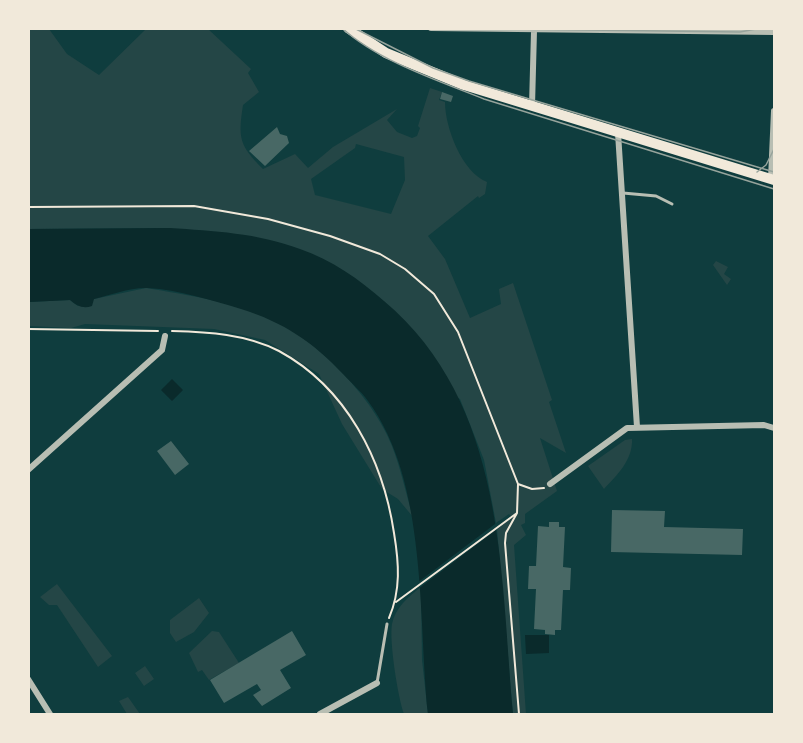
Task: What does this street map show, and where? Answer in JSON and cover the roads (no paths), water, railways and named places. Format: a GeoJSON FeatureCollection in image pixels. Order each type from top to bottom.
{"type":"FeatureCollection","features":[{"type":"Feature","properties":{"kind":"main road"},"geometry":{"type":"LineString","coordinates":[[348,28],[386,53],[434,75],[773,180]]}},
{"type":"Feature","properties":{"kind":"street"},"geometry":{"type":"LineString","coordinates":[[431,28],[774,32]]}},
{"type":"Feature","properties":{"kind":"street"},"geometry":{"type":"LineString","coordinates":[[532,106],[536,31]]}},
{"type":"Feature","properties":{"kind":"street"},"geometry":{"type":"LineString","coordinates":[[773,180],[774,111]]}},
{"type":"Feature","properties":{"kind":"street"},"geometry":{"type":"LineString","coordinates":[[618,133],[637,427]]}},
{"type":"Feature","properties":{"kind":"street"},"geometry":{"type":"LineString","coordinates":[[28,470],[162,350],[165,336]]}},
{"type":"Feature","properties":{"kind":"street"},"geometry":{"type":"LineString","coordinates":[[550,484],[623,430],[637,427],[764,425],[774,428]]}},
{"type":"Feature","properties":{"kind":"street"},"geometry":{"type":"LineString","coordinates":[[29,681],[50,714]]}},
{"type":"Feature","properties":{"kind":"street"},"geometry":{"type":"LineString","coordinates":[[320,714],[377,683]]}},
{"type":"Feature","properties":{"kind":"lane"},"geometry":{"type":"LineString","coordinates":[[622,193],[656,196],[672,204]]}},
{"type":"Feature","properties":{"kind":"lane"},"geometry":{"type":"LineString","coordinates":[[377,683],[387,624]]}},
{"type":"Feature","properties":{"kind":"tram line"},"geometry":{"type":"LineString","coordinates":[[342,28],[357,40],[391,60],[484,99],[774,189]]}},
{"type":"Feature","properties":{"kind":"tram line"},"geometry":{"type":"LineString","coordinates":[[354,28],[433,68],[469,81],[774,172]]}},
{"type":"Feature","properties":{"kind":"tram line"},"geometry":{"type":"LineString","coordinates":[[431,28],[740,32],[761,28]]}},
{"type":"Feature","properties":{"kind":"tram line"},"geometry":{"type":"LineString","coordinates":[[757,172],[766,165],[774,149]]}}]}
